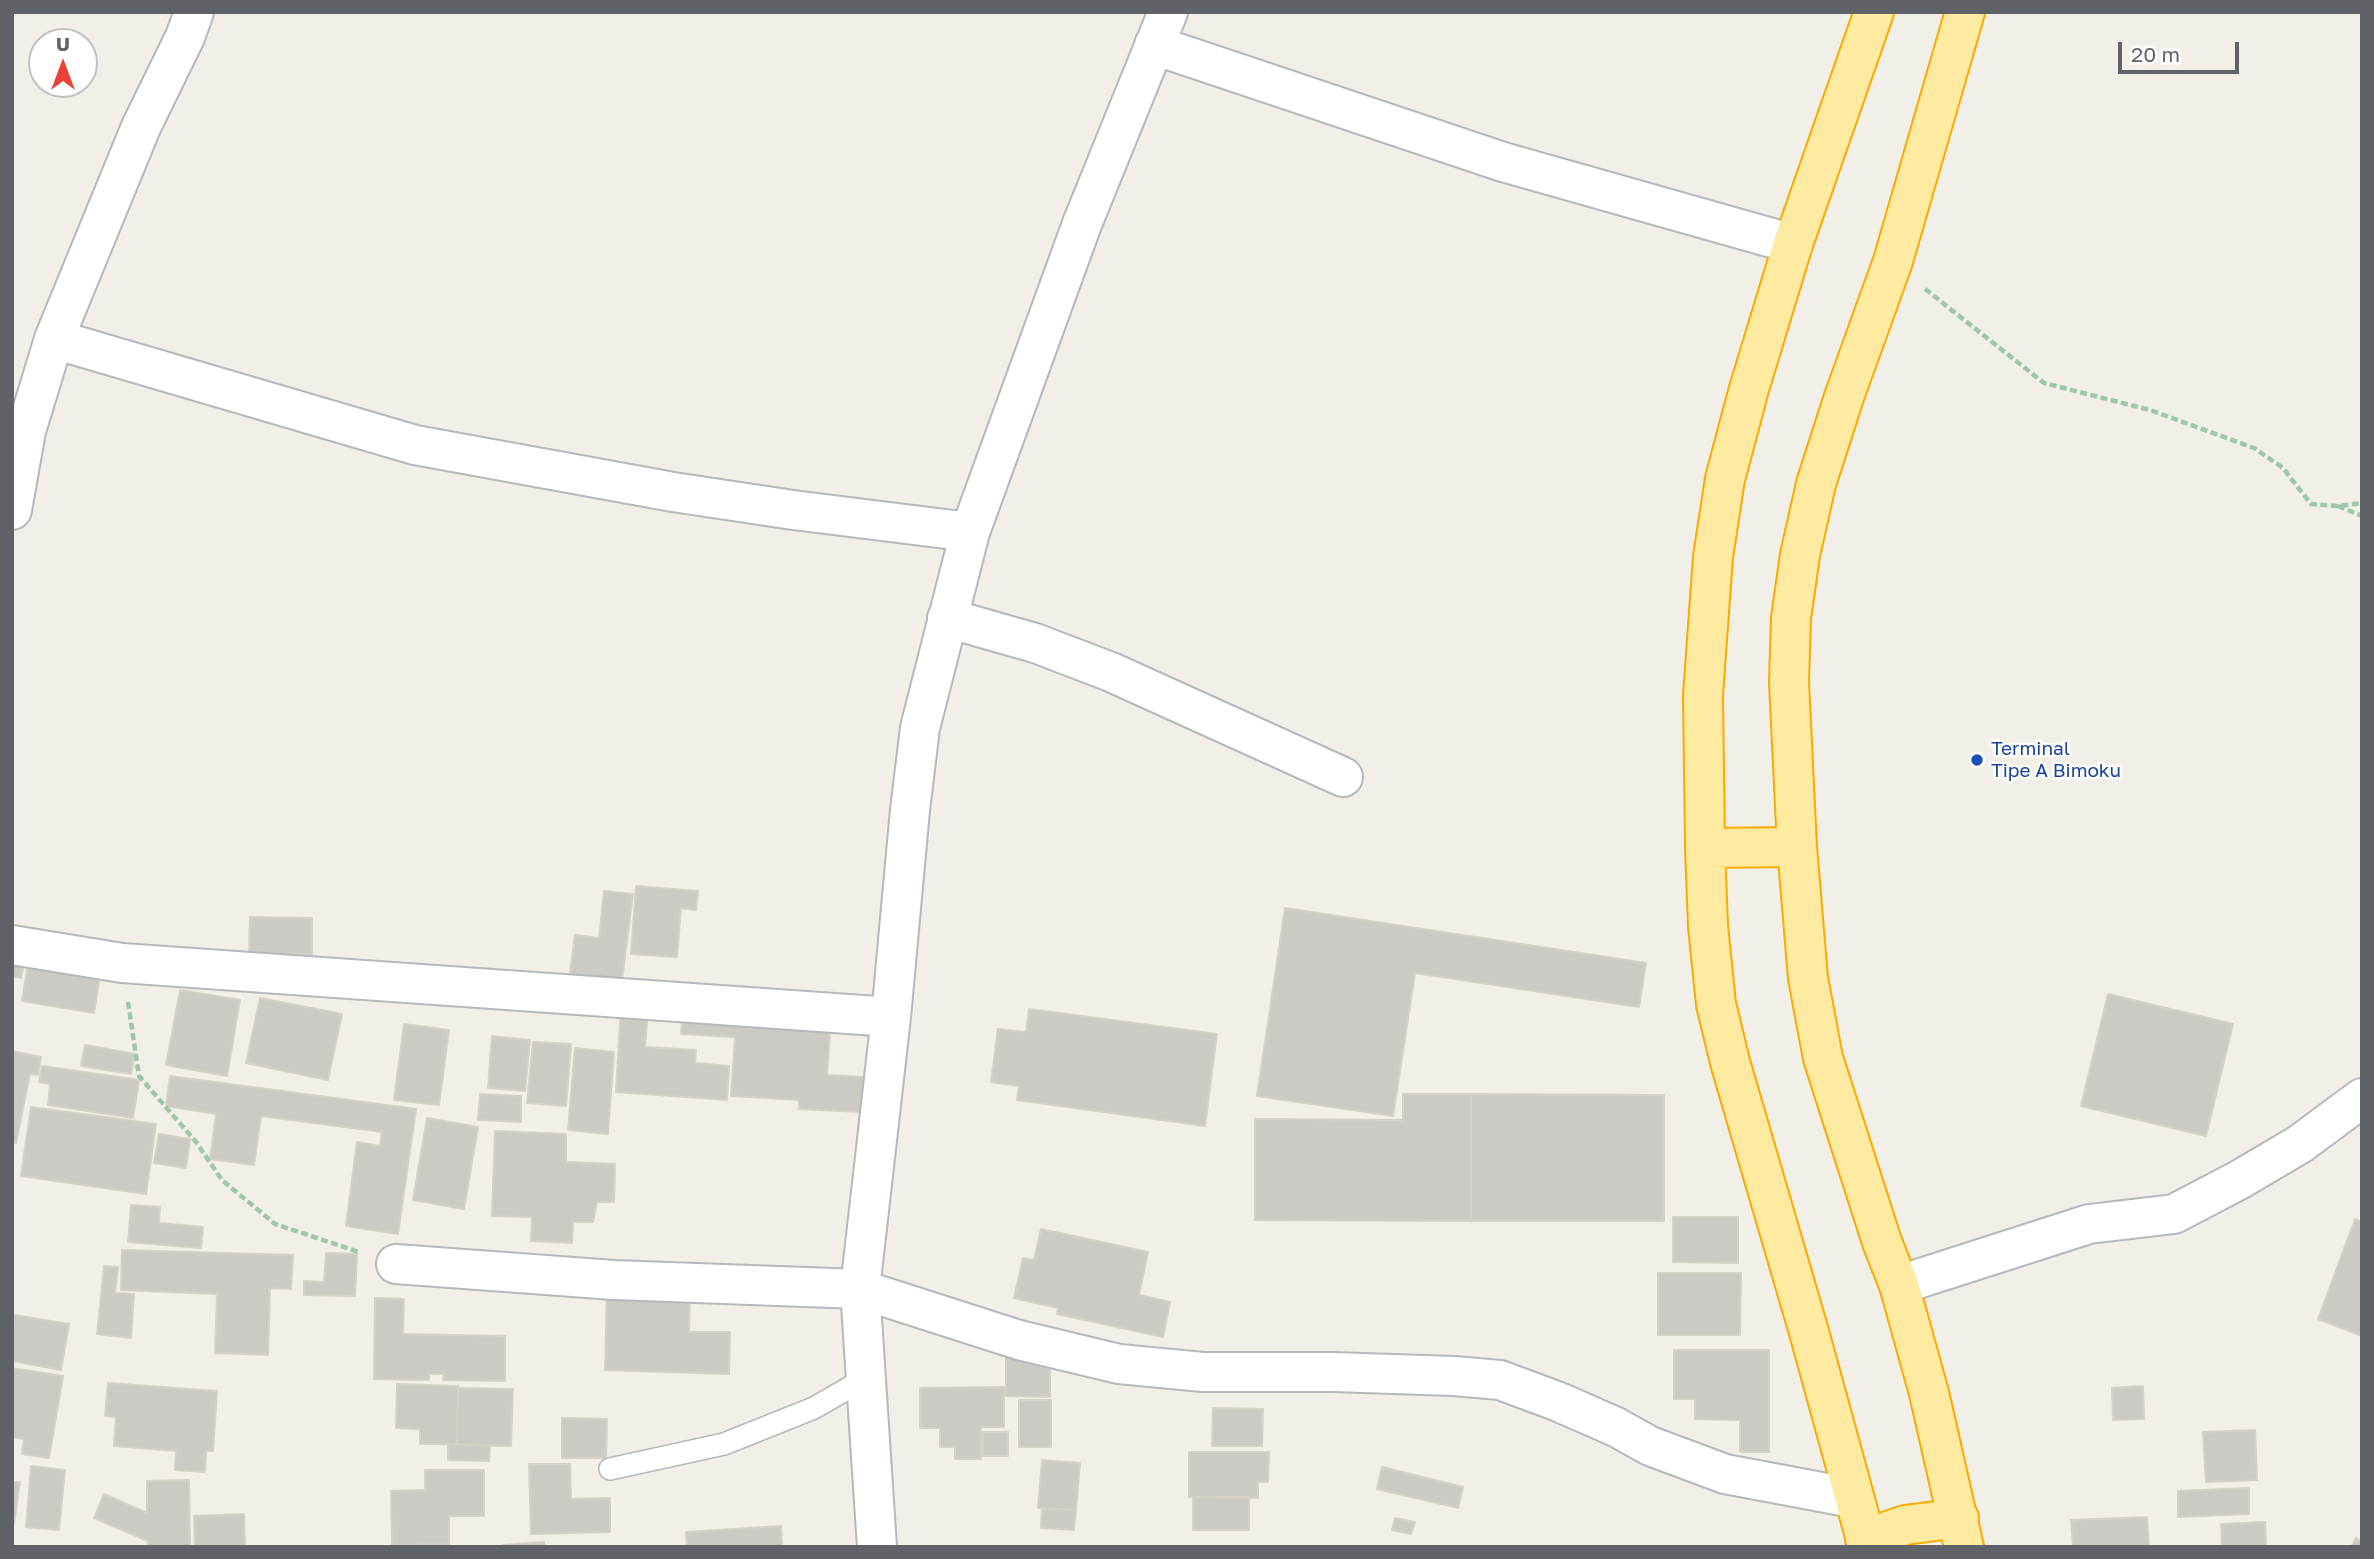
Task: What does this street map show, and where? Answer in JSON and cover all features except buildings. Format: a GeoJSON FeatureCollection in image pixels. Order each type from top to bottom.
{"type":"FeatureCollection","features":[{"type":"Feature","properties":{"kind":"highway"},"geometry":{"type":"LineString","coordinates":[[1874,12],[1793,244],[1724,480],[1713,557],[1703,695],[1708,926],[1716,1004],[1866,1543],[1905,1525],[1961,1533],[1929,1393],[1899,1285],[1882,1242],[1823,1058],[1808,978],[1797,847],[1789,681],[1791,618],[1800,555],[1816,484],[1893,261],[1965,12]]}},
{"type":"Feature","properties":{"kind":"highway"},"geometry":{"type":"LineString","coordinates":[[1705,848],[1797,847]]}},
{"type":"Feature","properties":{"kind":"street"},"geometry":{"type":"LineString","coordinates":[[12,510],[26,431],[54,339],[141,127],[185,37],[194,12]]}},
{"type":"Feature","properties":{"kind":"street"},"geometry":{"type":"LineString","coordinates":[[877,1547],[860,1289],[920,727],[970,532],[1082,224],[1161,29],[1503,162],[1793,244]]}},
{"type":"Feature","properties":{"kind":"street"},"geometry":{"type":"LineString","coordinates":[[54,339],[415,445],[687,494],[970,532]]}},
{"type":"Feature","properties":{"kind":"street"},"geometry":{"type":"LineString","coordinates":[[947,618],[1035,643],[1111,671],[1343,777]]}},
{"type":"Feature","properties":{"kind":"street"},"geometry":{"type":"LineString","coordinates":[[12,945],[122,963],[891,1017]]}},
{"type":"Feature","properties":{"kind":"street"},"geometry":{"type":"LineString","coordinates":[[1899,1285],[2089,1224],[2174,1214],[2300,1144],[2362,1098]]}},
{"type":"Feature","properties":{"kind":"street"},"geometry":{"type":"LineString","coordinates":[[396,1264],[614,1280],[860,1289],[1020,1340],[1119,1364],[1203,1372],[1333,1372],[1500,1380],[1616,1427],[1650,1446],[1724,1474],[1853,1499]]}},
{"type":"Feature","properties":{"kind":"lane"},"geometry":{"type":"LineString","coordinates":[[610,1469],[724,1444],[814,1408],[866,1378]]}},
{"type":"Feature","properties":{"kind":"path"},"geometry":{"type":"LineString","coordinates":[[1893,261],[1950,311],[2044,383],[2150,410],[2254,448],[2283,468],[2311,504],[2337,506],[2362,503]]}},
{"type":"Feature","properties":{"kind":"path"},"geometry":{"type":"LineString","coordinates":[[2337,506],[2362,516]]}},
{"type":"Feature","properties":{"kind":"path"},"geometry":{"type":"LineString","coordinates":[[122,963],[139,1076],[196,1142],[222,1180],[275,1224],[396,1264]]}},
{"type":"Feature","properties":{"kind":"place","name":"Terminal Tipe A Bimoku"},"geometry":{"type":"Point","coordinates":[1977,760]}}]}
